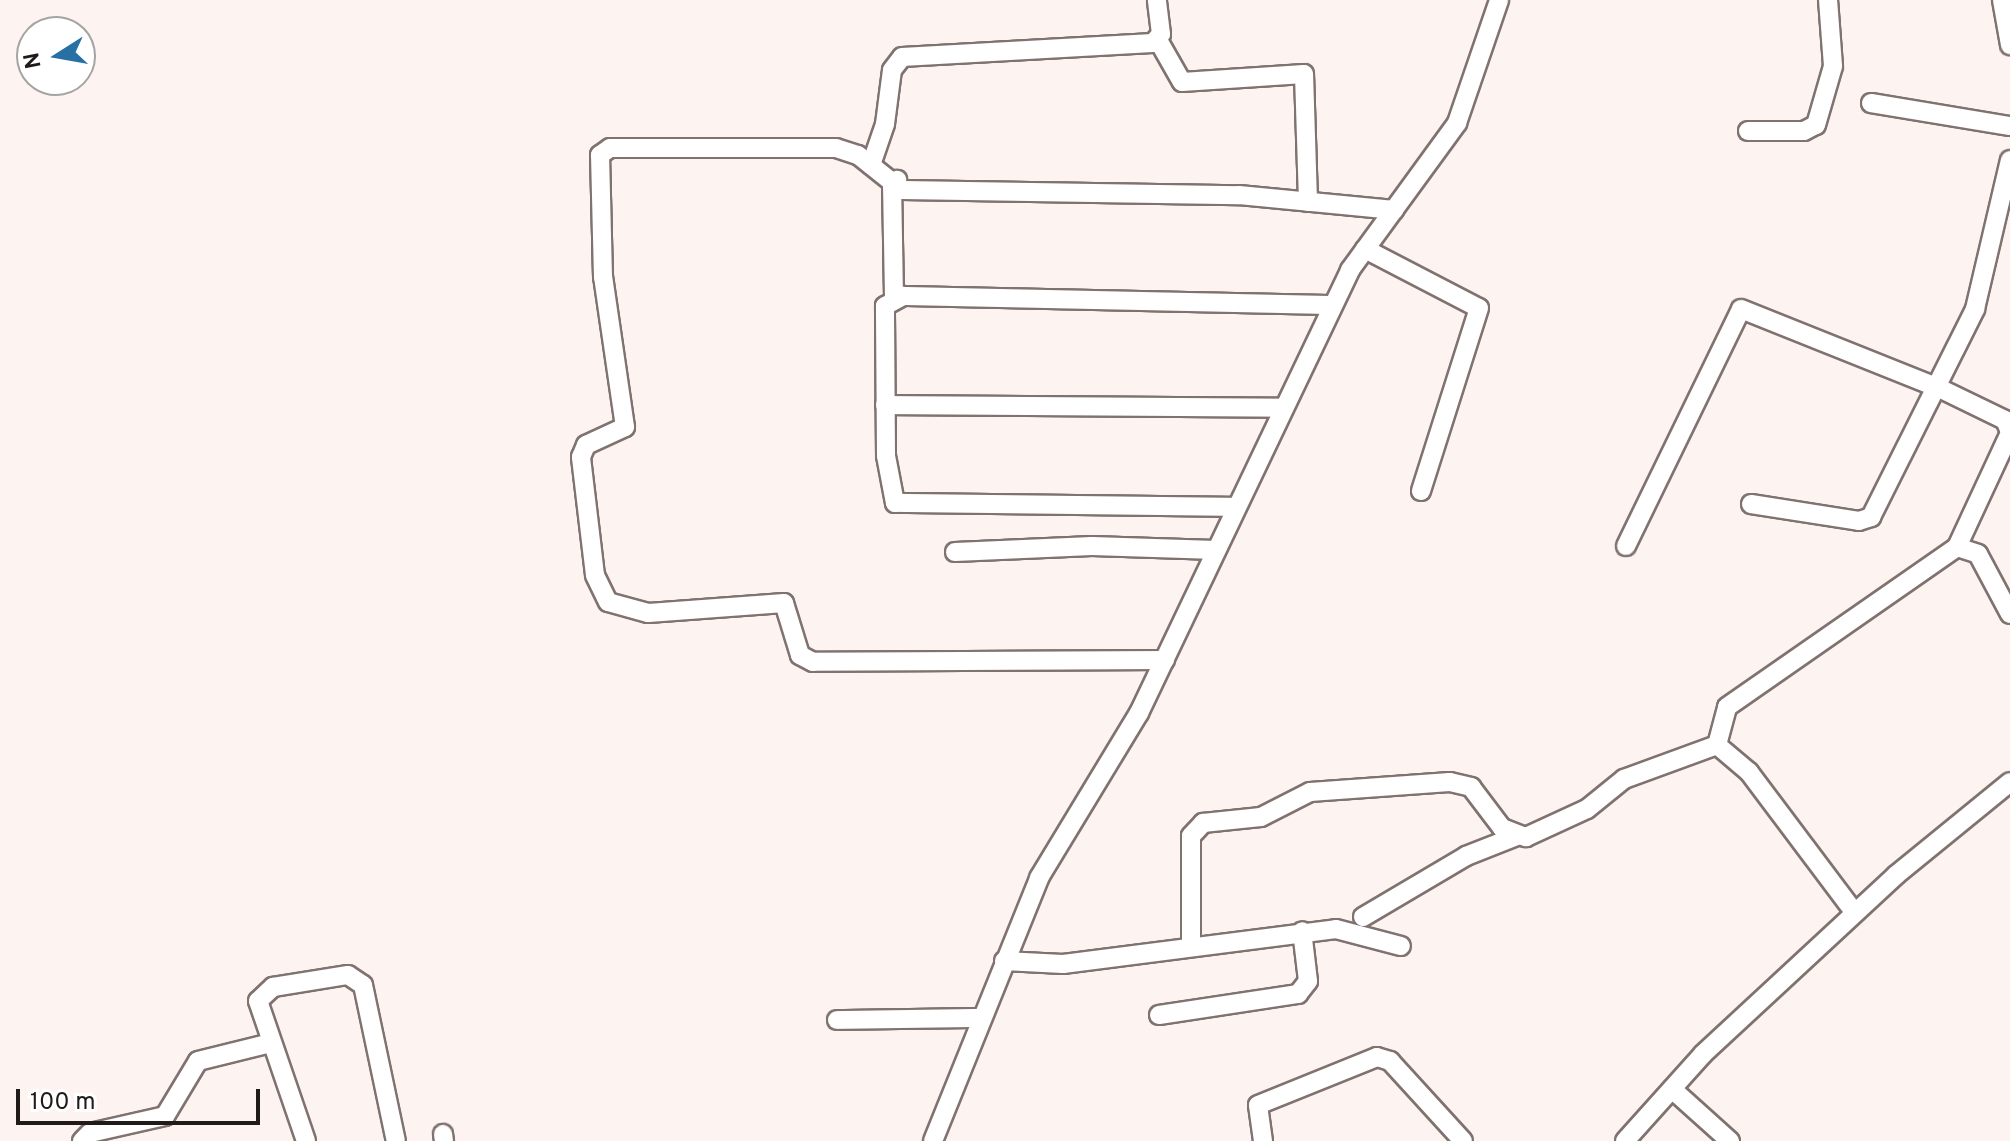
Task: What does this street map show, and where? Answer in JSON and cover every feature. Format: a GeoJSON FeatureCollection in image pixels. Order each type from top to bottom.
{"type":"FeatureCollection","features":[{"type":"Feature","properties":{"kind":"street"},"geometry":{"type":"LineString","coordinates":[[1157,0],[1158,40],[1182,82],[1304,74],[1308,202]]}},
{"type":"Feature","properties":{"kind":"street"},"geometry":{"type":"LineString","coordinates":[[933,1141],[1045,866],[1165,660],[1332,305],[1365,249],[1457,123],[1499,0]]}},
{"type":"Feature","properties":{"kind":"street"},"geometry":{"type":"LineString","coordinates":[[1748,131],[1804,131],[1816,125],[1833,66],[1828,0]]}},
{"type":"Feature","properties":{"kind":"street"},"geometry":{"type":"LineString","coordinates":[[2002,0],[2010,45]]}},
{"type":"Feature","properties":{"kind":"street"},"geometry":{"type":"LineString","coordinates":[[871,165],[892,70],[902,57],[1158,40]]}},
{"type":"Feature","properties":{"kind":"street"},"geometry":{"type":"LineString","coordinates":[[1871,103],[2010,126]]}},
{"type":"Feature","properties":{"kind":"street"},"geometry":{"type":"LineString","coordinates":[[1165,660],[813,662],[800,655],[792,612],[784,603],[648,613],[602,596],[581,457],[586,445],[625,427],[603,277],[602,152],[836,148],[871,165],[894,183],[1308,202],[1394,210]]}},
{"type":"Feature","properties":{"kind":"street"},"geometry":{"type":"LineString","coordinates":[[1751,504],[1866,521],[1939,388],[1975,309],[2010,160]]}},
{"type":"Feature","properties":{"kind":"street"},"geometry":{"type":"LineString","coordinates":[[894,183],[894,297],[884,312],[885,405],[895,503],[1236,507]]}},
{"type":"Feature","properties":{"kind":"street"},"geometry":{"type":"LineString","coordinates":[[1365,249],[1479,308],[1421,491]]}},
{"type":"Feature","properties":{"kind":"street"},"geometry":{"type":"LineString","coordinates":[[894,297],[1332,305]]}},
{"type":"Feature","properties":{"kind":"street"},"geometry":{"type":"LineString","coordinates":[[1626,546],[1741,309],[1939,388],[2005,420],[2010,432],[1957,547],[1727,707],[1717,745]]}},
{"type":"Feature","properties":{"kind":"street"},"geometry":{"type":"LineString","coordinates":[[885,405],[1282,408]]}},
{"type":"Feature","properties":{"kind":"street"},"geometry":{"type":"LineString","coordinates":[[955,552],[1092,546],[1216,550]]}},
{"type":"Feature","properties":{"kind":"street"},"geometry":{"type":"LineString","coordinates":[[1957,547],[1978,554],[2010,614]]}},
{"type":"Feature","properties":{"kind":"street"},"geometry":{"type":"LineString","coordinates":[[1363,917],[1466,856],[1517,836],[1537,835],[1587,809],[1624,779],[1717,745]]}},
{"type":"Feature","properties":{"kind":"street"},"geometry":{"type":"LineString","coordinates":[[1717,745],[1749,772],[1855,913]]}},
{"type":"Feature","properties":{"kind":"street"},"geometry":{"type":"LineString","coordinates":[[1191,944],[1191,836],[1203,823],[1261,817],[1310,792],[1450,782],[1471,787],[1502,828],[1517,836]]}},
{"type":"Feature","properties":{"kind":"street"},"geometry":{"type":"LineString","coordinates":[[1625,1141],[1672,1089],[1855,913],[2010,782]]}},
{"type":"Feature","properties":{"kind":"street"},"geometry":{"type":"LineString","coordinates":[[1004,961],[1063,964],[1302,931],[1355,929],[1401,946]]}},
{"type":"Feature","properties":{"kind":"street"},"geometry":{"type":"LineString","coordinates":[[1159,1015],[1298,994],[1308,981],[1302,931]]}},
{"type":"Feature","properties":{"kind":"street"},"geometry":{"type":"LineString","coordinates":[[300,1140],[259,1010],[266,989],[348,975],[360,979],[396,1141]]}},
{"type":"Feature","properties":{"kind":"street"},"geometry":{"type":"LineString","coordinates":[[837,1020],[982,1018]]}},
{"type":"Feature","properties":{"kind":"street"},"geometry":{"type":"LineString","coordinates":[[82,1141],[90,1133],[165,1116],[198,1061],[271,1043]]}},
{"type":"Feature","properties":{"kind":"street"},"geometry":{"type":"LineString","coordinates":[[1263,1141],[1258,1105],[1377,1057],[1390,1061],[1463,1141]]}},
{"type":"Feature","properties":{"kind":"street"},"geometry":{"type":"LineString","coordinates":[[1672,1089],[1730,1141]]}}]}
